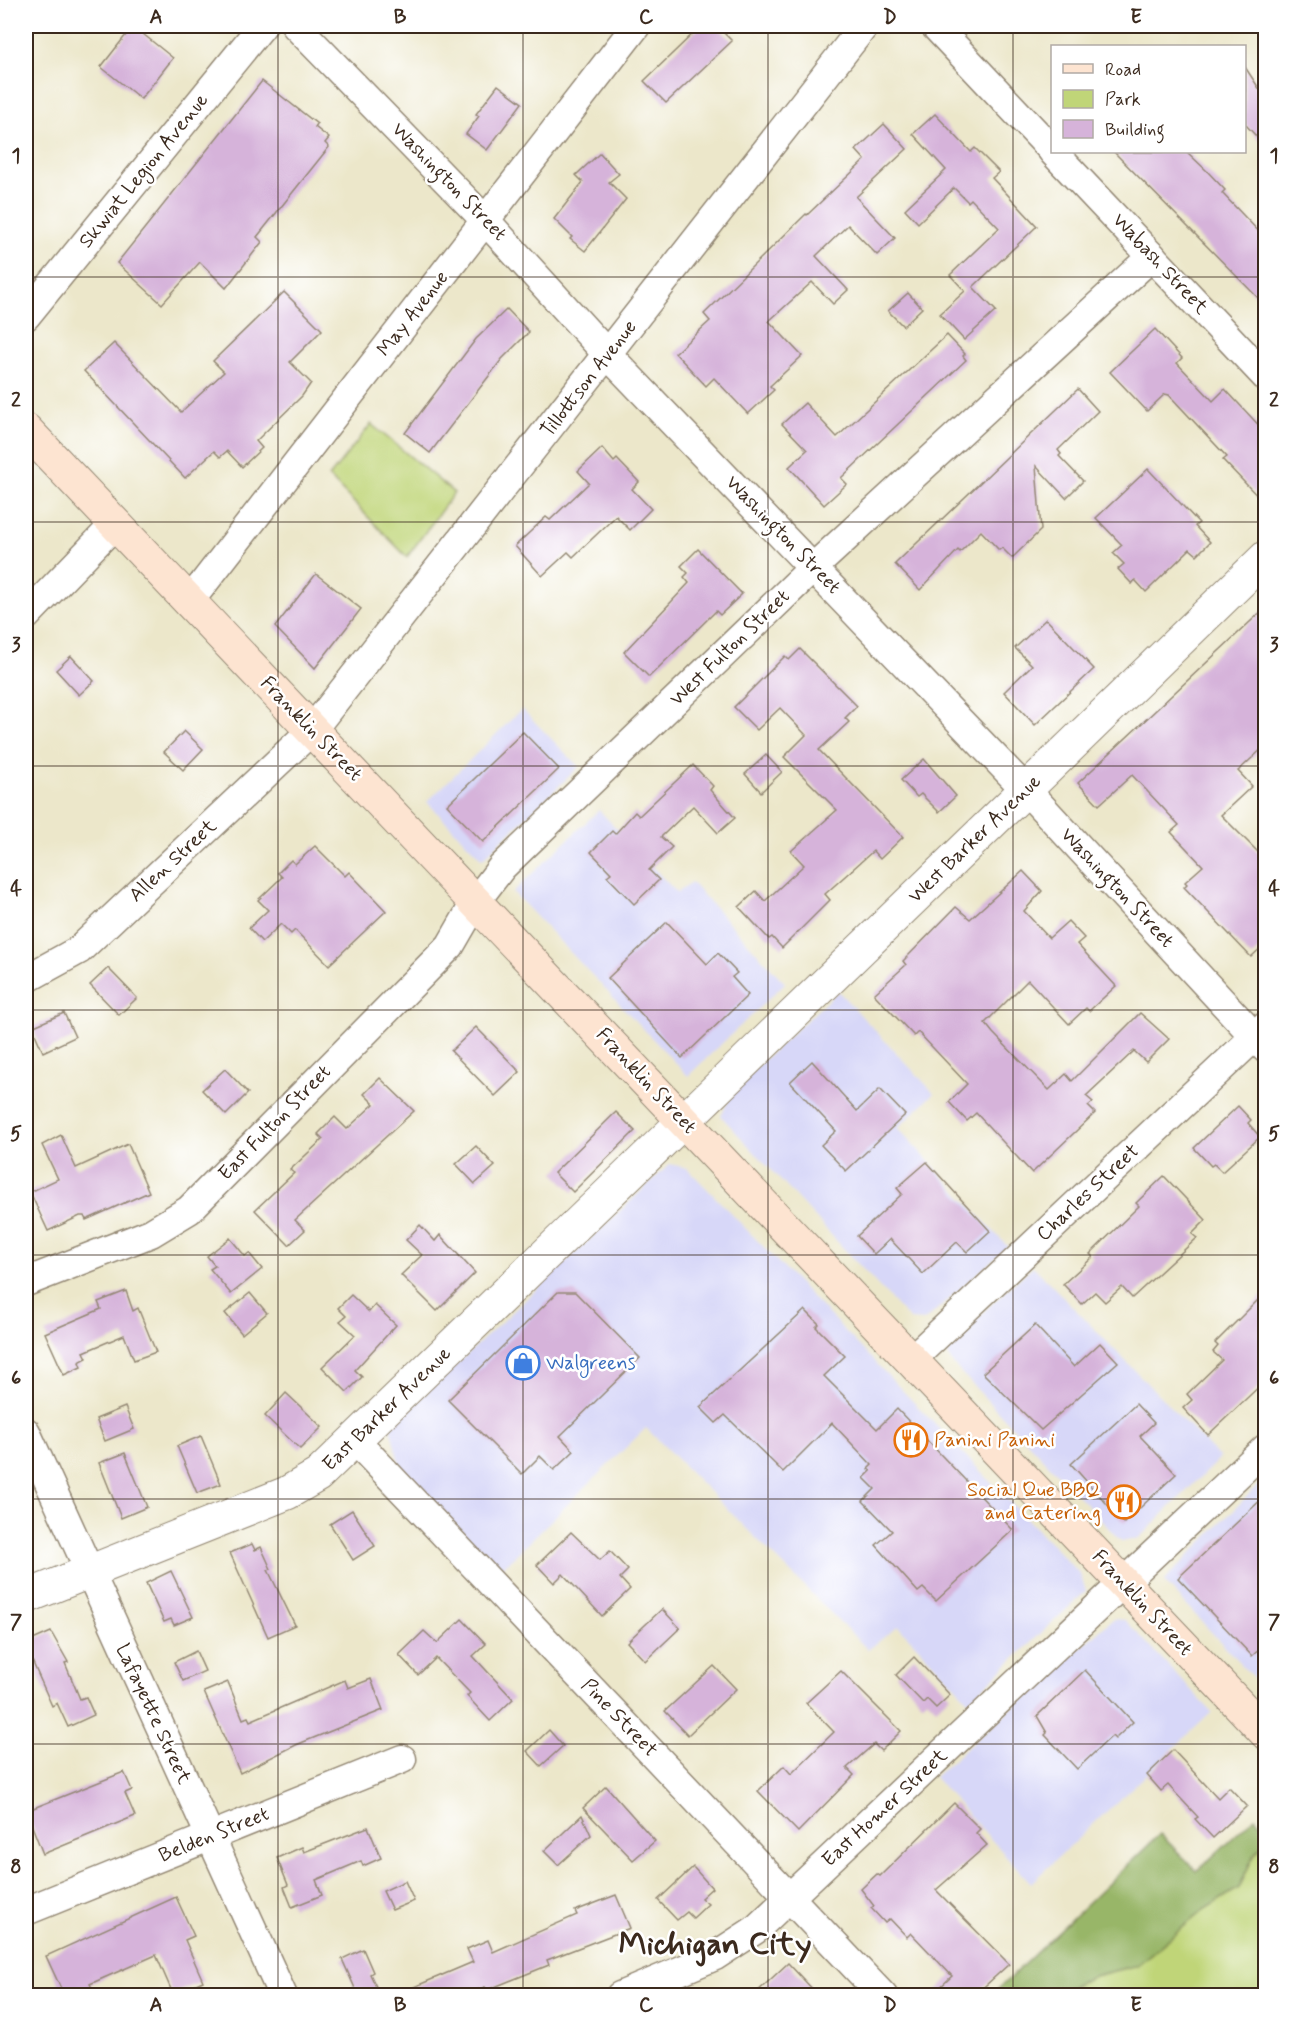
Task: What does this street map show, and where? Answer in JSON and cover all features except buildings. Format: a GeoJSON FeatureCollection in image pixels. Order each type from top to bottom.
{"type":"FeatureCollection","features":[{"type":"Feature","properties":{"kind":"main road","name":"Franklin Street"},"geometry":{"type":"LineString","coordinates":[[26,430],[1266,1733]]}},
{"type":"Feature","properties":{"kind":"street","name":"Skwiat Legion Avenue"},"geometry":{"type":"LineString","coordinates":[[26,316],[262,26]]}},
{"type":"Feature","properties":{"kind":"street","name":"Washington Street"},"geometry":{"type":"LineString","coordinates":[[296,26],[486,221],[608,355],[814,567],[1262,1038]]}},
{"type":"Feature","properties":{"kind":"street","name":"May Avenue"},"geometry":{"type":"LineString","coordinates":[[189,602],[636,26]]}},
{"type":"Feature","properties":{"kind":"street","name":"Tillottson Avenue"},"geometry":{"type":"LineString","coordinates":[[312,730],[864,26]]}},
{"type":"Feature","properties":{"kind":"street","name":"Wabash Street"},"geometry":{"type":"LineString","coordinates":[[935,26],[1051,149]]}},
{"type":"Feature","properties":{"kind":"street","name":"Wabash Street"},"geometry":{"type":"LineString","coordinates":[[1055,153],[1266,377]]}},
{"type":"Feature","properties":{"kind":"street","name":"West Fulton Street"},"geometry":{"type":"LineString","coordinates":[[476,901],[502,867],[814,567],[1152,256]]}},
{"type":"Feature","properties":{"kind":"street"},"geometry":{"type":"LineString","coordinates":[[26,616],[115,524]]}},
{"type":"Feature","properties":{"kind":"street","name":"West Barker Avenue"},"geometry":{"type":"LineString","coordinates":[[685,1122],[1266,557]]}},
{"type":"Feature","properties":{"kind":"street","name":"Allen Street"},"geometry":{"type":"LineString","coordinates":[[26,979],[79,950],[312,730]]}},
{"type":"Feature","properties":{"kind":"street","name":"East Fulton Street"},"geometry":{"type":"LineString","coordinates":[[26,1282],[151,1233],[189,1210],[450,946],[476,901]]}},
{"type":"Feature","properties":{"kind":"street","name":"Charles Street"},"geometry":{"type":"LineString","coordinates":[[911,1360],[1262,1038]]}},
{"type":"Feature","properties":{"kind":"street","name":"East Barker Avenue"},"geometry":{"type":"LineString","coordinates":[[26,1597],[287,1493],[318,1475],[685,1122]]}},
{"type":"Feature","properties":{"kind":"street","name":"Lafayette Street"},"geometry":{"type":"LineString","coordinates":[[26,1432],[283,1995]]}},
{"type":"Feature","properties":{"kind":"street","name":"Pine Street"},"geometry":{"type":"LineString","coordinates":[[355,1440],[883,1995]]}},
{"type":"Feature","properties":{"kind":"street","name":"East Homer Street"},"geometry":{"type":"LineString","coordinates":[[620,1995],[715,1956],[755,1930],[1266,1448]]}},
{"type":"Feature","properties":{"kind":"street","name":"Belden Street"},"geometry":{"type":"LineString","coordinates":[[26,1911],[402,1759]]}},
{"type":"Feature","properties":{"kind":"shaded area"},"geometry":{"type":"Polygon","coordinates":[[[522,709],[579,767],[482,859],[427,802],[522,709]]]}},
{"type":"Feature","properties":{"kind":"shaded area"},"geometry":{"type":"Polygon","coordinates":[[[599,810],[677,893],[691,882],[785,983],[688,1076],[513,892],[599,810]]]}},
{"type":"Feature","properties":{"kind":"shaded area"},"geometry":{"type":"Polygon","coordinates":[[[838,991],[934,1093],[898,1128],[1008,1247],[924,1321],[910,1320],[721,1116],[735,1087],[838,991]]]}},
{"type":"Feature","properties":{"kind":"shaded area"},"geometry":{"type":"Polygon","coordinates":[[[670,1164],[687,1168],[1080,1574],[1086,1591],[969,1701],[898,1626],[868,1650],[646,1428],[498,1572],[401,1470],[390,1427],[670,1164]]]}},
{"type":"Feature","properties":{"kind":"shaded area"},"geometry":{"type":"Polygon","coordinates":[[[1033,1266],[1220,1458],[1139,1538],[1122,1542],[952,1363],[947,1352],[949,1344],[1033,1266]]]}},
{"type":"Feature","properties":{"kind":"shaded area"},"geometry":{"type":"Polygon","coordinates":[[[1265,1478],[1265,1690],[1164,1581],[1265,1478]]]}},
{"type":"Feature","properties":{"kind":"shaded area"},"geometry":{"type":"Polygon","coordinates":[[[1113,1619],[1125,1620],[1212,1712],[1031,1883],[934,1777],[1113,1619]]]}},
{"type":"Feature","properties":{"kind":"green space"},"geometry":{"type":"Polygon","coordinates":[[[371,424],[454,493],[407,557],[329,477],[371,424]]]}},
{"type":"Feature","properties":{"kind":"green space"},"geometry":{"type":"Polygon","coordinates":[[[1255,1817],[1265,1828],[1265,1841],[1252,1859],[1239,1888],[1205,1909],[1137,1965],[1094,1976],[1053,1995],[992,1995],[1160,1834],[1197,1871],[1255,1817]]]}},
{"type":"Feature","properties":{"kind":"green space"},"geometry":{"type":"Polygon","coordinates":[[[1265,1841],[1265,1995],[1053,1996],[1094,1976],[1137,1965],[1205,1909],[1239,1888],[1252,1859],[1265,1841]]]}},
{"type":"Feature","properties":{"kind":"place","name":"Walgreens"},"geometry":{"type":"Point","coordinates":[523,1363]}},
{"type":"Feature","properties":{"kind":"place","name":"Panini Panini"},"geometry":{"type":"Point","coordinates":[911,1440]}},
{"type":"Feature","properties":{"kind":"place","name":"Social Que BBQ and Catering"},"geometry":{"type":"Point","coordinates":[1124,1502]}},
{"type":"Feature","properties":{"kind":"district","name":"Michigan City"},"geometry":{"type":"Point","coordinates":[715,1945]}}]}
